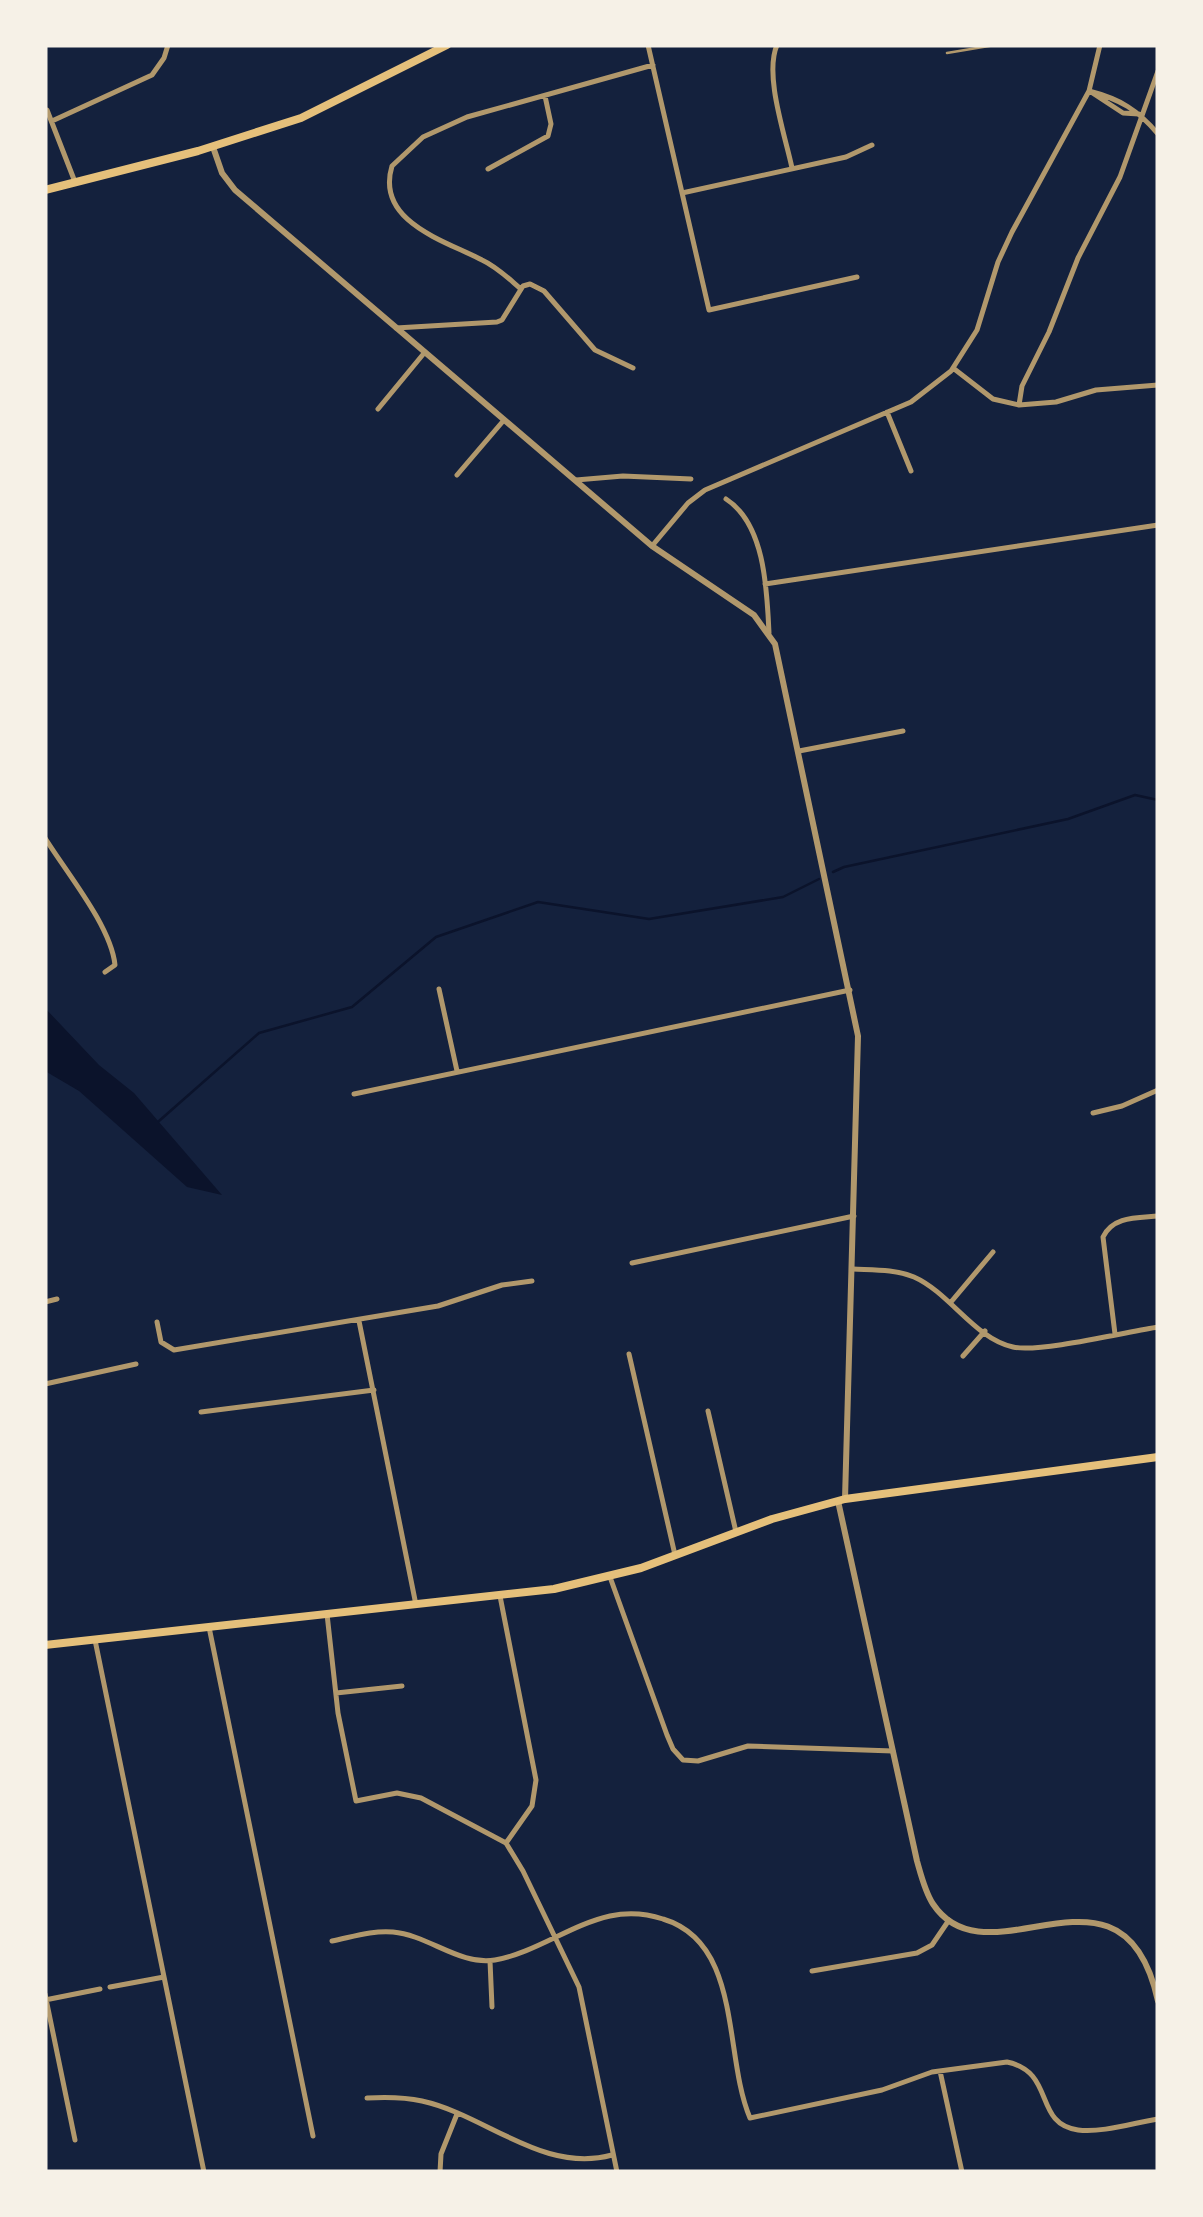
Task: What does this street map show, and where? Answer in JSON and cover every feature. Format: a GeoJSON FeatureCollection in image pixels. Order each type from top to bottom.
{"type":"FeatureCollection","features":[{"type":"Feature","properties":{"kind":"main road"},"geometry":{"type":"LineString","coordinates":[[45,190],[213,146],[312,113],[447,45]]}},
{"type":"Feature","properties":{"kind":"main road"},"geometry":{"type":"LineString","coordinates":[[45,1645],[500,1596],[610,1576],[842,1500],[1158,1457]]}},
{"type":"Feature","properties":{"kind":"street"},"geometry":{"type":"LineString","coordinates":[[52,122],[152,76],[168,45]]}},
{"type":"Feature","properties":{"kind":"street"},"geometry":{"type":"LineString","coordinates":[[648,45],[709,310],[857,276]]}},
{"type":"Feature","properties":{"kind":"street"},"geometry":{"type":"LineString","coordinates":[[778,45],[773,55],[774,84],[792,168]]}},
{"type":"Feature","properties":{"kind":"street"},"geometry":{"type":"LineString","coordinates":[[652,546],[688,503],[705,490],[921,396],[953,368],[977,330],[998,262],[1012,232],[1090,91],[1100,45]]}},
{"type":"Feature","properties":{"kind":"street"},"geometry":{"type":"LineString","coordinates":[[520,289],[492,265],[408,222],[396,202],[390,171],[400,156],[445,126],[654,64]]}},
{"type":"Feature","properties":{"kind":"street"},"geometry":{"type":"LineString","coordinates":[[1019,404],[1022,386],[1049,332],[1078,258],[1120,176],[1158,71]]}},
{"type":"Feature","properties":{"kind":"street"},"geometry":{"type":"LineString","coordinates":[[1090,91],[1142,114],[1158,134]]}},
{"type":"Feature","properties":{"kind":"street"},"geometry":{"type":"LineString","coordinates":[[488,169],[548,136],[550,124],[544,96]]}},
{"type":"Feature","properties":{"kind":"street"},"geometry":{"type":"LineString","coordinates":[[47,110],[75,182]]}},
{"type":"Feature","properties":{"kind":"street"},"geometry":{"type":"LineString","coordinates":[[682,193],[846,158],[872,144]]}},
{"type":"Feature","properties":{"kind":"street"},"geometry":{"type":"LineString","coordinates":[[213,146],[222,173],[235,190],[652,546],[746,609],[770,633]]}},
{"type":"Feature","properties":{"kind":"street"},"geometry":{"type":"LineString","coordinates":[[396,328],[497,322],[520,289],[530,284],[544,291],[595,350],[632,368]]}},
{"type":"Feature","properties":{"kind":"street"},"geometry":{"type":"LineString","coordinates":[[378,409],[425,352]]}},
{"type":"Feature","properties":{"kind":"street"},"geometry":{"type":"LineString","coordinates":[[953,368],[979,391],[1019,404],[1056,402],[1096,390],[1158,385]]}},
{"type":"Feature","properties":{"kind":"street"},"geometry":{"type":"LineString","coordinates":[[887,412],[911,471]]}},
{"type":"Feature","properties":{"kind":"street"},"geometry":{"type":"LineString","coordinates":[[456,475],[504,420]]}},
{"type":"Feature","properties":{"kind":"street"},"geometry":{"type":"LineString","coordinates":[[576,480],[623,476],[692,479]]}},
{"type":"Feature","properties":{"kind":"street"},"geometry":{"type":"LineString","coordinates":[[726,498],[742,509],[750,523],[765,584],[770,633],[780,660],[850,990],[859,1061],[842,1500],[920,1873],[931,1902],[949,1920],[977,1934],[1070,1921],[1107,1926],[1126,1938],[1143,1958],[1158,2001]]}},
{"type":"Feature","properties":{"kind":"street"},"geometry":{"type":"LineString","coordinates":[[765,584],[1158,525]]}},
{"type":"Feature","properties":{"kind":"street"},"geometry":{"type":"LineString","coordinates":[[800,751],[903,731]]}},
{"type":"Feature","properties":{"kind":"street"},"geometry":{"type":"LineString","coordinates":[[45,838],[107,939],[116,966],[106,972]]}},
{"type":"Feature","properties":{"kind":"street"},"geometry":{"type":"LineString","coordinates":[[439,989],[457,1070]]}},
{"type":"Feature","properties":{"kind":"street"},"geometry":{"type":"LineString","coordinates":[[354,1094],[850,990]]}},
{"type":"Feature","properties":{"kind":"street"},"geometry":{"type":"LineString","coordinates":[[1093,1113],[1122,1106],[1158,1090]]}},
{"type":"Feature","properties":{"kind":"street"},"geometry":{"type":"LineString","coordinates":[[632,1263],[854,1216]]}},
{"type":"Feature","properties":{"kind":"street"},"geometry":{"type":"LineString","coordinates":[[1115,1334],[1103,1237],[1120,1220],[1158,1216]]}},
{"type":"Feature","properties":{"kind":"street"},"geometry":{"type":"LineString","coordinates":[[951,1302],[994,1252]]}},
{"type":"Feature","properties":{"kind":"street"},"geometry":{"type":"LineString","coordinates":[[853,1269],[906,1274],[951,1302],[984,1332],[1012,1347],[1158,1327]]}},
{"type":"Feature","properties":{"kind":"street"},"geometry":{"type":"LineString","coordinates":[[157,1322],[161,1342],[174,1350],[438,1306],[502,1285],[532,1281]]}},
{"type":"Feature","properties":{"kind":"street"},"geometry":{"type":"LineString","coordinates":[[45,1302],[57,1299]]}},
{"type":"Feature","properties":{"kind":"street"},"geometry":{"type":"LineString","coordinates":[[359,1321],[416,1604]]}},
{"type":"Feature","properties":{"kind":"street"},"geometry":{"type":"LineString","coordinates":[[963,1356],[984,1332]]}},
{"type":"Feature","properties":{"kind":"street"},"geometry":{"type":"LineString","coordinates":[[629,1354],[675,1556]]}},
{"type":"Feature","properties":{"kind":"street"},"geometry":{"type":"LineString","coordinates":[[45,1384],[136,1364]]}},
{"type":"Feature","properties":{"kind":"street"},"geometry":{"type":"LineString","coordinates":[[201,1412],[374,1390]]}},
{"type":"Feature","properties":{"kind":"street"},"geometry":{"type":"LineString","coordinates":[[708,1410],[736,1532]]}},
{"type":"Feature","properties":{"kind":"street"},"geometry":{"type":"LineString","coordinates":[[610,1576],[668,1735],[683,1760],[698,1761],[748,1746],[893,1751]]}},
{"type":"Feature","properties":{"kind":"street"},"geometry":{"type":"LineString","coordinates":[[500,1596],[536,1780],[532,1806],[506,1843]]}},
{"type":"Feature","properties":{"kind":"street"},"geometry":{"type":"LineString","coordinates":[[328,1614],[336,1693],[356,1801],[398,1792],[421,1798],[506,1843],[524,1871],[579,1987],[617,2172]]}},
{"type":"Feature","properties":{"kind":"street"},"geometry":{"type":"LineString","coordinates":[[209,1627],[312,2136]]}},
{"type":"Feature","properties":{"kind":"street"},"geometry":{"type":"LineString","coordinates":[[95,1640],[204,2172]]}},
{"type":"Feature","properties":{"kind":"street"},"geometry":{"type":"LineString","coordinates":[[336,1693],[402,1686]]}},
{"type":"Feature","properties":{"kind":"street"},"geometry":{"type":"LineString","coordinates":[[332,1942],[392,1932],[462,1956],[490,1961],[518,1954],[554,1935],[606,1917],[656,1916],[694,1934],[708,1951],[718,1974],[750,2118],[882,2090],[940,2071],[994,2062],[1018,2064],[1039,2082],[1052,2114],[1077,2130],[1158,2120]]}},
{"type":"Feature","properties":{"kind":"street"},"geometry":{"type":"LineString","coordinates":[[812,1971],[917,1953],[932,1945],[949,1920]]}},
{"type":"Feature","properties":{"kind":"street"},"geometry":{"type":"LineString","coordinates":[[490,1961],[492,2007]]}},
{"type":"Feature","properties":{"kind":"street"},"geometry":{"type":"LineString","coordinates":[[110,1987],[164,1977]]}},
{"type":"Feature","properties":{"kind":"street"},"geometry":{"type":"LineString","coordinates":[[76,2140],[45,1998],[100,1989]]}},
{"type":"Feature","properties":{"kind":"street"},"geometry":{"type":"LineString","coordinates":[[940,2071],[962,2172]]}},
{"type":"Feature","properties":{"kind":"street"},"geometry":{"type":"LineString","coordinates":[[368,2098],[423,2101],[561,2158],[586,2160],[613,2155]]}},
{"type":"Feature","properties":{"kind":"street"},"geometry":{"type":"LineString","coordinates":[[440,2172],[441,2154],[457,2114]]}},
{"type":"Feature","properties":{"kind":"lane"},"geometry":{"type":"LineString","coordinates":[[202,45],[214,45]]}},
{"type":"Feature","properties":{"kind":"lane"},"geometry":{"type":"LineString","coordinates":[[947,53],[995,45]]}},
{"type":"Feature","properties":{"kind":"water"},"geometry":{"type":"Polygon","coordinates":[[[45,1008],[99,1065],[134,1093],[222,1195],[187,1187],[79,1091],[45,1071],[45,1008]]]}},
{"type":"Feature","properties":{"kind":"waterway"},"geometry":{"type":"LineString","coordinates":[[833,872],[1068,819],[1135,795],[1158,800]]}},
{"type":"Feature","properties":{"kind":"waterway"},"geometry":{"type":"LineString","coordinates":[[159,1121],[259,1033],[352,1007],[436,937],[538,902],[649,919],[783,897],[819,879]]}}]}
